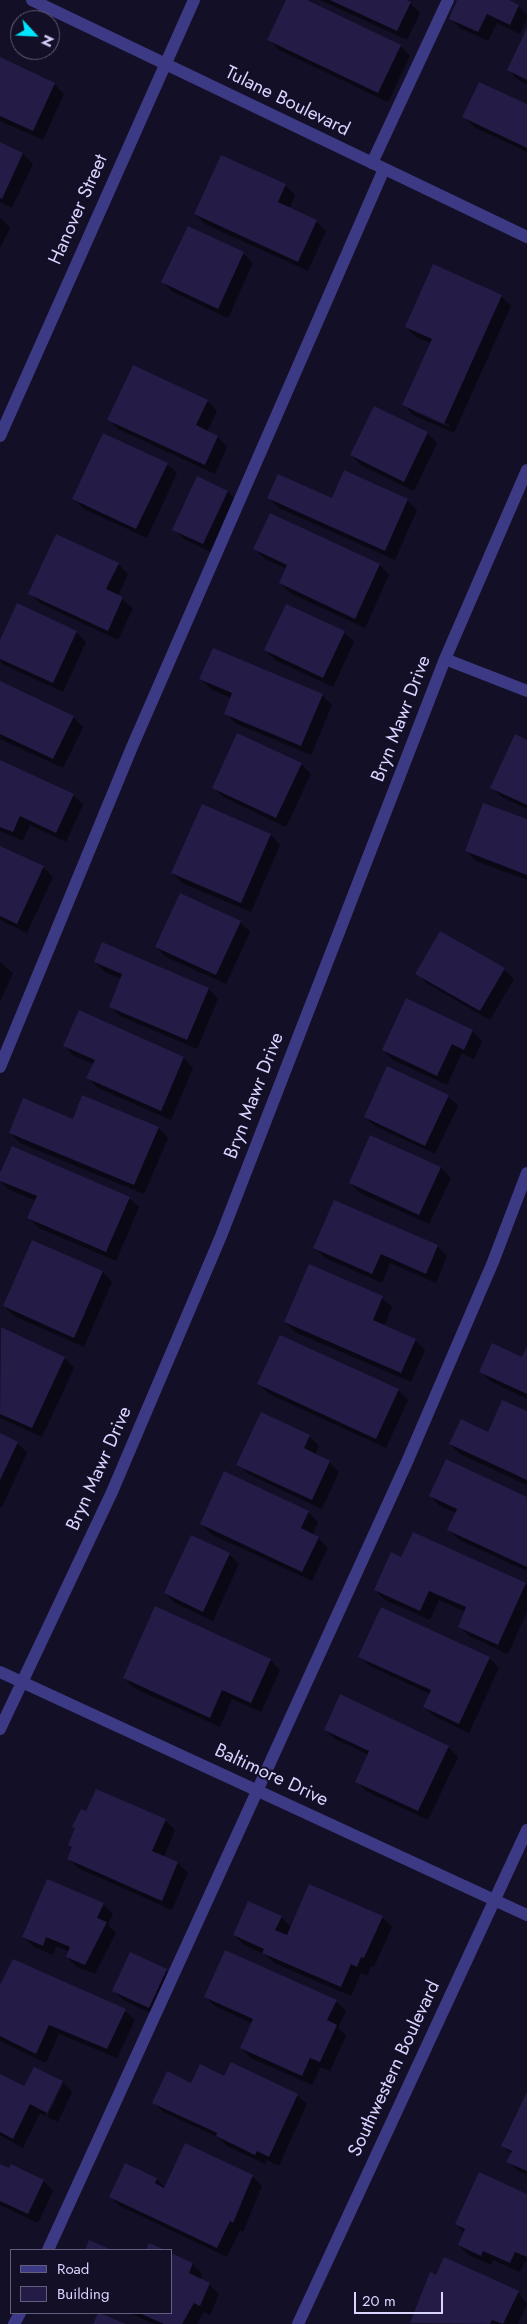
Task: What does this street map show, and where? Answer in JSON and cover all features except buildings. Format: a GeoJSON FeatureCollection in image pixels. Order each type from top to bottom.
{"type":"FeatureCollection","features":[{"type":"Feature","properties":{"kind":"street","name":"Tulane Boulevard"},"geometry":{"type":"LineString","coordinates":[[32,0],[527,237]]}},
{"type":"Feature","properties":{"kind":"street","name":"Hanover Street"},"geometry":{"type":"LineString","coordinates":[[0,436],[194,0]]}},
{"type":"Feature","properties":{"kind":"street"},"geometry":{"type":"LineString","coordinates":[[372,163],[448,0]]}},
{"type":"Feature","properties":{"kind":"street"},"geometry":{"type":"LineString","coordinates":[[0,1067],[132,747],[384,169]]}},
{"type":"Feature","properties":{"kind":"street","name":"Bryn Mawr Drive"},"geometry":{"type":"LineString","coordinates":[[0,1729],[112,1492],[221,1236],[446,659],[527,470]]}},
{"type":"Feature","properties":{"kind":"street"},"geometry":{"type":"LineString","coordinates":[[446,659],[527,691]]}},
{"type":"Feature","properties":{"kind":"street"},"geometry":{"type":"LineString","coordinates":[[48,2249],[408,1462],[492,1262],[527,1173]]}},
{"type":"Feature","properties":{"kind":"street","name":"Baltimore Drive"},"geometry":{"type":"LineString","coordinates":[[0,1672],[527,1915]]}},
{"type":"Feature","properties":{"kind":"street","name":"Southwestern Boulevard"},"geometry":{"type":"LineString","coordinates":[[298,2324],[527,1830]]}}]}
